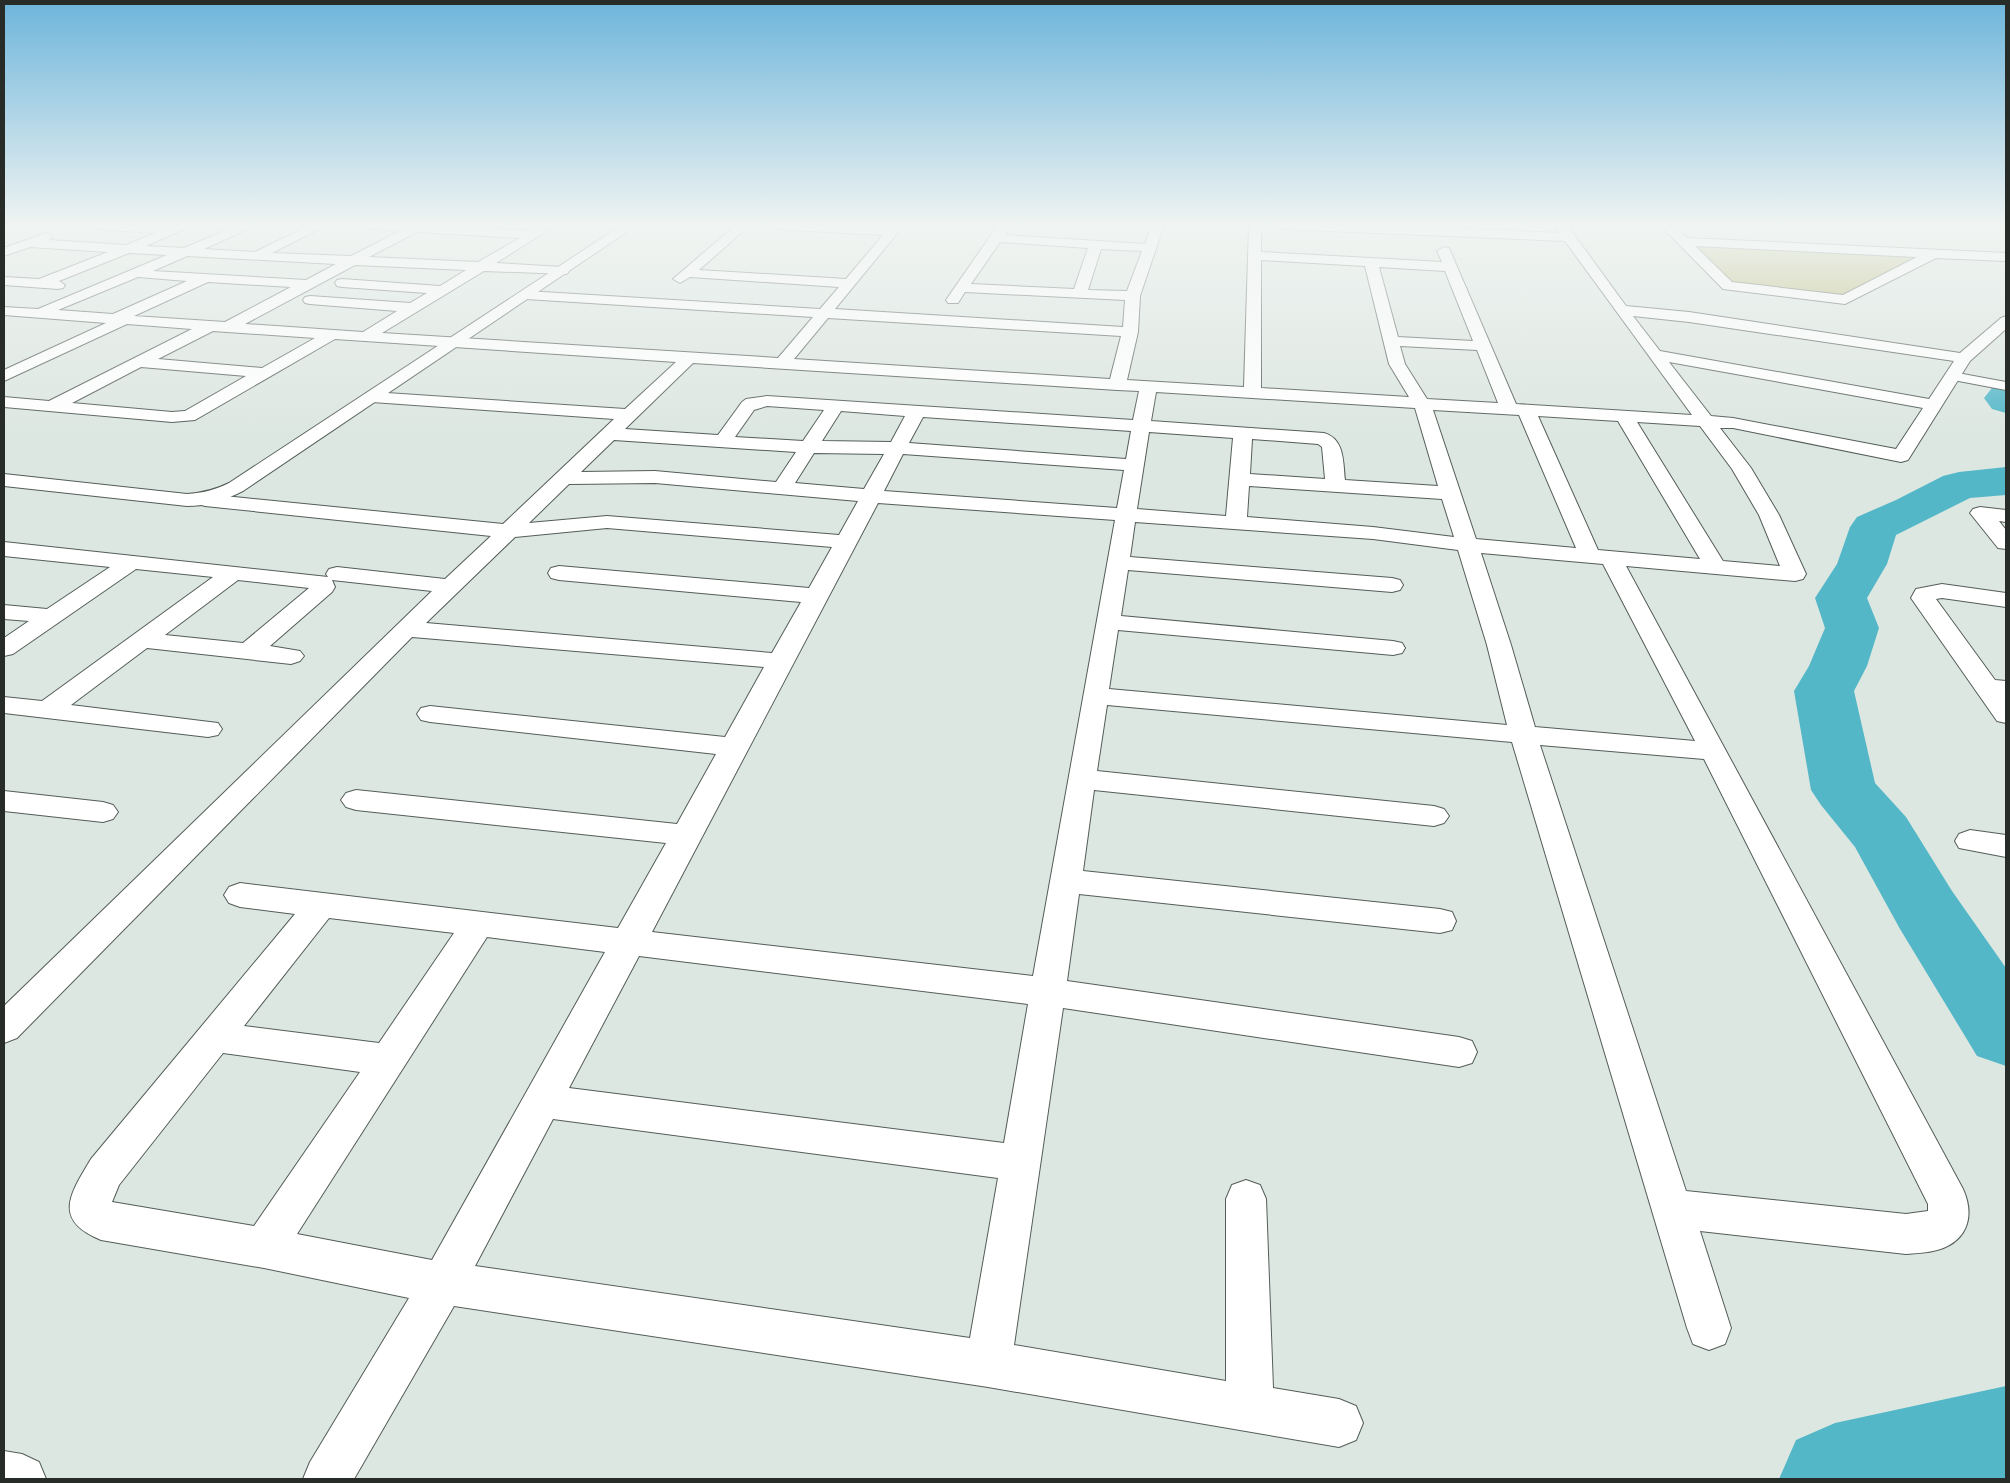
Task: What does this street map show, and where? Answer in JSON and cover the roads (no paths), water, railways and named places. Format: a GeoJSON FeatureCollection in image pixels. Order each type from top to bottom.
{"type":"FeatureCollection","features":[{"type":"Feature","properties":{"kind":"street"},"geometry":{"type":"LineString","coordinates":[[13,324],[85,294]]}},
{"type":"Feature","properties":{"kind":"street"},"geometry":{"type":"LineString","coordinates":[[4,376],[170,294]]}},
{"type":"Feature","properties":{"kind":"street"},"geometry":{"type":"LineString","coordinates":[[52,406],[139,362],[288,294]]}},
{"type":"Feature","properties":{"kind":"street"},"geometry":{"type":"LineString","coordinates":[[294,308],[321,294]]}},
{"type":"Feature","properties":{"kind":"street"},"geometry":{"type":"LineString","coordinates":[[366,337],[435,294]]}},
{"type":"Feature","properties":{"kind":"street"},"geometry":{"type":"LineString","coordinates":[[205,500],[236,487],[526,294]]}},
{"type":"Feature","properties":{"kind":"street"},"geometry":{"type":"LineString","coordinates":[[529,294],[1130,332]]}},
{"type":"Feature","properties":{"kind":"street"},"geometry":{"type":"LineString","coordinates":[[652,302],[661,294]]}},
{"type":"Feature","properties":{"kind":"street"},"geometry":{"type":"LineString","coordinates":[[782,364],[839,294]]}},
{"type":"Feature","properties":{"kind":"street"},"geometry":{"type":"LineString","coordinates":[[939,320],[958,294]]}},
{"type":"Feature","properties":{"kind":"street"},"geometry":{"type":"LineString","coordinates":[[1085,294],[1133,296],[1130,332],[1117,384]]}},
{"type":"Feature","properties":{"kind":"street"},"geometry":{"type":"LineString","coordinates":[[1252,393],[1253,294]]}},
{"type":"Feature","properties":{"kind":"street"},"geometry":{"type":"LineString","coordinates":[[1379,294],[1397,364],[1422,404],[1498,645],[1523,735],[1709,1328]]}},
{"type":"Feature","properties":{"kind":"street"},"geometry":{"type":"LineString","coordinates":[[1461,294],[1483,346],[1517,410],[1714,751],[1949,1203],[1948,1221],[1934,1231],[1906,1234],[1672,1209]]}},
{"type":"Feature","properties":{"kind":"street"},"geometry":{"type":"LineString","coordinates":[[563,478],[655,477],[870,496],[1236,522],[1373,533],[1467,545],[1795,574],[1769,515],[1746,476],[1707,421],[1610,294]]}},
{"type":"Feature","properties":{"kind":"street"},"geometry":{"type":"LineString","coordinates":[[1797,294],[1845,300]]}},
{"type":"Feature","properties":{"kind":"street"},"geometry":{"type":"LineString","coordinates":[[1794,334],[1856,294]]}},
{"type":"Feature","properties":{"kind":"street"},"geometry":{"type":"LineString","coordinates":[[249,298],[277,300]]}},
{"type":"Feature","properties":{"kind":"street"},"geometry":{"type":"LineString","coordinates":[[310,300],[413,308]]}},
{"type":"Feature","properties":{"kind":"street"},"geometry":{"type":"LineString","coordinates":[[1621,310],[1689,317],[1964,358]]}},
{"type":"Feature","properties":{"kind":"street"},"geometry":{"type":"LineString","coordinates":[[4,311],[453,343],[1707,421],[1733,423],[1900,456],[1964,358],[2006,321]]}},
{"type":"Feature","properties":{"kind":"street"},"geometry":{"type":"LineString","coordinates":[[255,329],[278,316]]}},
{"type":"Feature","properties":{"kind":"street"},"geometry":{"type":"LineString","coordinates":[[4,402],[180,417],[198,412],[333,334]]}},
{"type":"Feature","properties":{"kind":"street"},"geometry":{"type":"LineString","coordinates":[[1390,341],[1483,346]]}},
{"type":"Feature","properties":{"kind":"street"},"geometry":{"type":"LineString","coordinates":[[1656,355],[1934,405]]}},
{"type":"Feature","properties":{"kind":"street"},"geometry":{"type":"LineString","coordinates":[[4,1028],[406,629],[690,358]]}},
{"type":"Feature","properties":{"kind":"street"},"geometry":{"type":"LineString","coordinates":[[139,362],[266,373]]}},
{"type":"Feature","properties":{"kind":"street"},"geometry":{"type":"LineString","coordinates":[[988,1364],[1095,696],[1148,387]]}},
{"type":"Feature","properties":{"kind":"street"},"geometry":{"type":"LineString","coordinates":[[372,397],[630,415]]}},
{"type":"Feature","properties":{"kind":"street"},"geometry":{"type":"LineString","coordinates":[[723,441],[752,403],[766,401],[1324,439],[1331,446],[1336,485]]}},
{"type":"Feature","properties":{"kind":"street"},"geometry":{"type":"LineString","coordinates":[[782,488],[836,405]]}},
{"type":"Feature","properties":{"kind":"street"},"geometry":{"type":"LineString","coordinates":[[327,1479],[442,1283],[626,942],[917,411]]}},
{"type":"Feature","properties":{"kind":"street"},"geometry":{"type":"LineString","coordinates":[[1624,416],[1714,566]]}},
{"type":"Feature","properties":{"kind":"street"},"geometry":{"type":"LineString","coordinates":[[610,434],[809,447],[897,448],[1134,465]]}},
{"type":"Feature","properties":{"kind":"street"},"geometry":{"type":"LineString","coordinates":[[1236,522],[1243,434]]}},
{"type":"Feature","properties":{"kind":"street"},"geometry":{"type":"LineString","coordinates":[[1239,479],[1450,493]]}},
{"type":"Feature","properties":{"kind":"street"},"geometry":{"type":"LineString","coordinates":[[4,480],[42,482],[187,500],[205,500],[508,531],[607,522],[845,542]]}},
{"type":"Feature","properties":{"kind":"street"},"geometry":{"type":"LineString","coordinates":[[2006,516],[1980,513],[2006,543]]}},
{"type":"Feature","properties":{"kind":"street"},"geometry":{"type":"LineString","coordinates":[[4,549],[321,582],[324,584],[324,587],[248,652]]}},
{"type":"Feature","properties":{"kind":"street"},"geometry":{"type":"LineString","coordinates":[[1118,562],[1392,585]]}},
{"type":"Feature","properties":{"kind":"street"},"geometry":{"type":"LineString","coordinates":[[4,649],[130,563]]}},
{"type":"Feature","properties":{"kind":"street"},"geometry":{"type":"LineString","coordinates":[[559,573],[816,596]]}},
{"type":"Feature","properties":{"kind":"street"},"geometry":{"type":"LineString","coordinates":[[47,710],[232,574]]}},
{"type":"Feature","properties":{"kind":"street"},"geometry":{"type":"LineString","coordinates":[[337,574],[451,586]]}},
{"type":"Feature","properties":{"kind":"street"},"geometry":{"type":"LineString","coordinates":[[2006,600],[1942,591],[1924,594],[1923,598],[1996,688],[2006,714]]}},
{"type":"Feature","properties":{"kind":"street"},"geometry":{"type":"LineString","coordinates":[[4,612],[50,616]]}},
{"type":"Feature","properties":{"kind":"street"},"geometry":{"type":"LineString","coordinates":[[1108,622],[1393,648]]}},
{"type":"Feature","properties":{"kind":"street"},"geometry":{"type":"LineString","coordinates":[[406,629],[780,661]]}},
{"type":"Feature","properties":{"kind":"street"},"geometry":{"type":"LineString","coordinates":[[142,640],[291,656]]}},
{"type":"Feature","properties":{"kind":"street"},"geometry":{"type":"LineString","coordinates":[[1095,696],[1714,751]]}},
{"type":"Feature","properties":{"kind":"street"},"geometry":{"type":"LineString","coordinates":[[4,705],[208,729]]}},
{"type":"Feature","properties":{"kind":"street"},"geometry":{"type":"LineString","coordinates":[[430,714],[734,746]]}},
{"type":"Feature","properties":{"kind":"street"},"geometry":{"type":"LineString","coordinates":[[1082,779],[1434,816]]}},
{"type":"Feature","properties":{"kind":"street"},"geometry":{"type":"LineString","coordinates":[[356,800],[685,835]]}},
{"type":"Feature","properties":{"kind":"street"},"geometry":{"type":"LineString","coordinates":[[4,801],[103,812]]}},
{"type":"Feature","properties":{"kind":"street"},"geometry":{"type":"LineString","coordinates":[[1970,841],[2006,846]]}},
{"type":"Feature","properties":{"kind":"street"},"geometry":{"type":"LineString","coordinates":[[1065,880],[1440,921]]}},
{"type":"Feature","properties":{"kind":"street"},"geometry":{"type":"LineString","coordinates":[[240,895],[1048,992],[1459,1052]]}},
{"type":"Feature","properties":{"kind":"street"},"geometry":{"type":"LineString","coordinates":[[321,905],[105,1172],[92,1195],[90,1212],[101,1220],[264,1248],[442,1283],[988,1364],[1339,1423]]}},
{"type":"Feature","properties":{"kind":"street"},"geometry":{"type":"LineString","coordinates":[[264,1248],[478,924]]}},
{"type":"Feature","properties":{"kind":"street"},"geometry":{"type":"LineString","coordinates":[[215,1037],[388,1060]]}},
{"type":"Feature","properties":{"kind":"street"},"geometry":{"type":"LineString","coordinates":[[541,1101],[1020,1163]]}},
{"type":"Feature","properties":{"kind":"street"},"geometry":{"type":"LineString","coordinates":[[1246,1199],[1250,1408]]}},
{"type":"Feature","properties":{"kind":"street"},"geometry":{"type":"LineString","coordinates":[[4,1475],[22,1479]]}},
{"type":"Feature","properties":{"kind":"lane"},"geometry":{"type":"LineString","coordinates":[[1952,376],[2006,386]]}},
{"type":"Feature","properties":{"kind":"waterway"},"geometry":{"type":"LineString","coordinates":[[2006,396],[2004,398],[2006,401]]}},
{"type":"Feature","properties":{"kind":"waterway"},"geometry":{"type":"LineString","coordinates":[[2006,481],[1959,486],[1913,510],[1874,527],[1862,564],[1841,598],[1852,628],[1838,666],[1824,691],[1844,790],[1882,834],[1926,910],[2006,1032]]}},
{"type":"Feature","properties":{"kind":"waterway"},"geometry":{"type":"LineString","coordinates":[[1835,1479],[2006,1440]]}}]}
